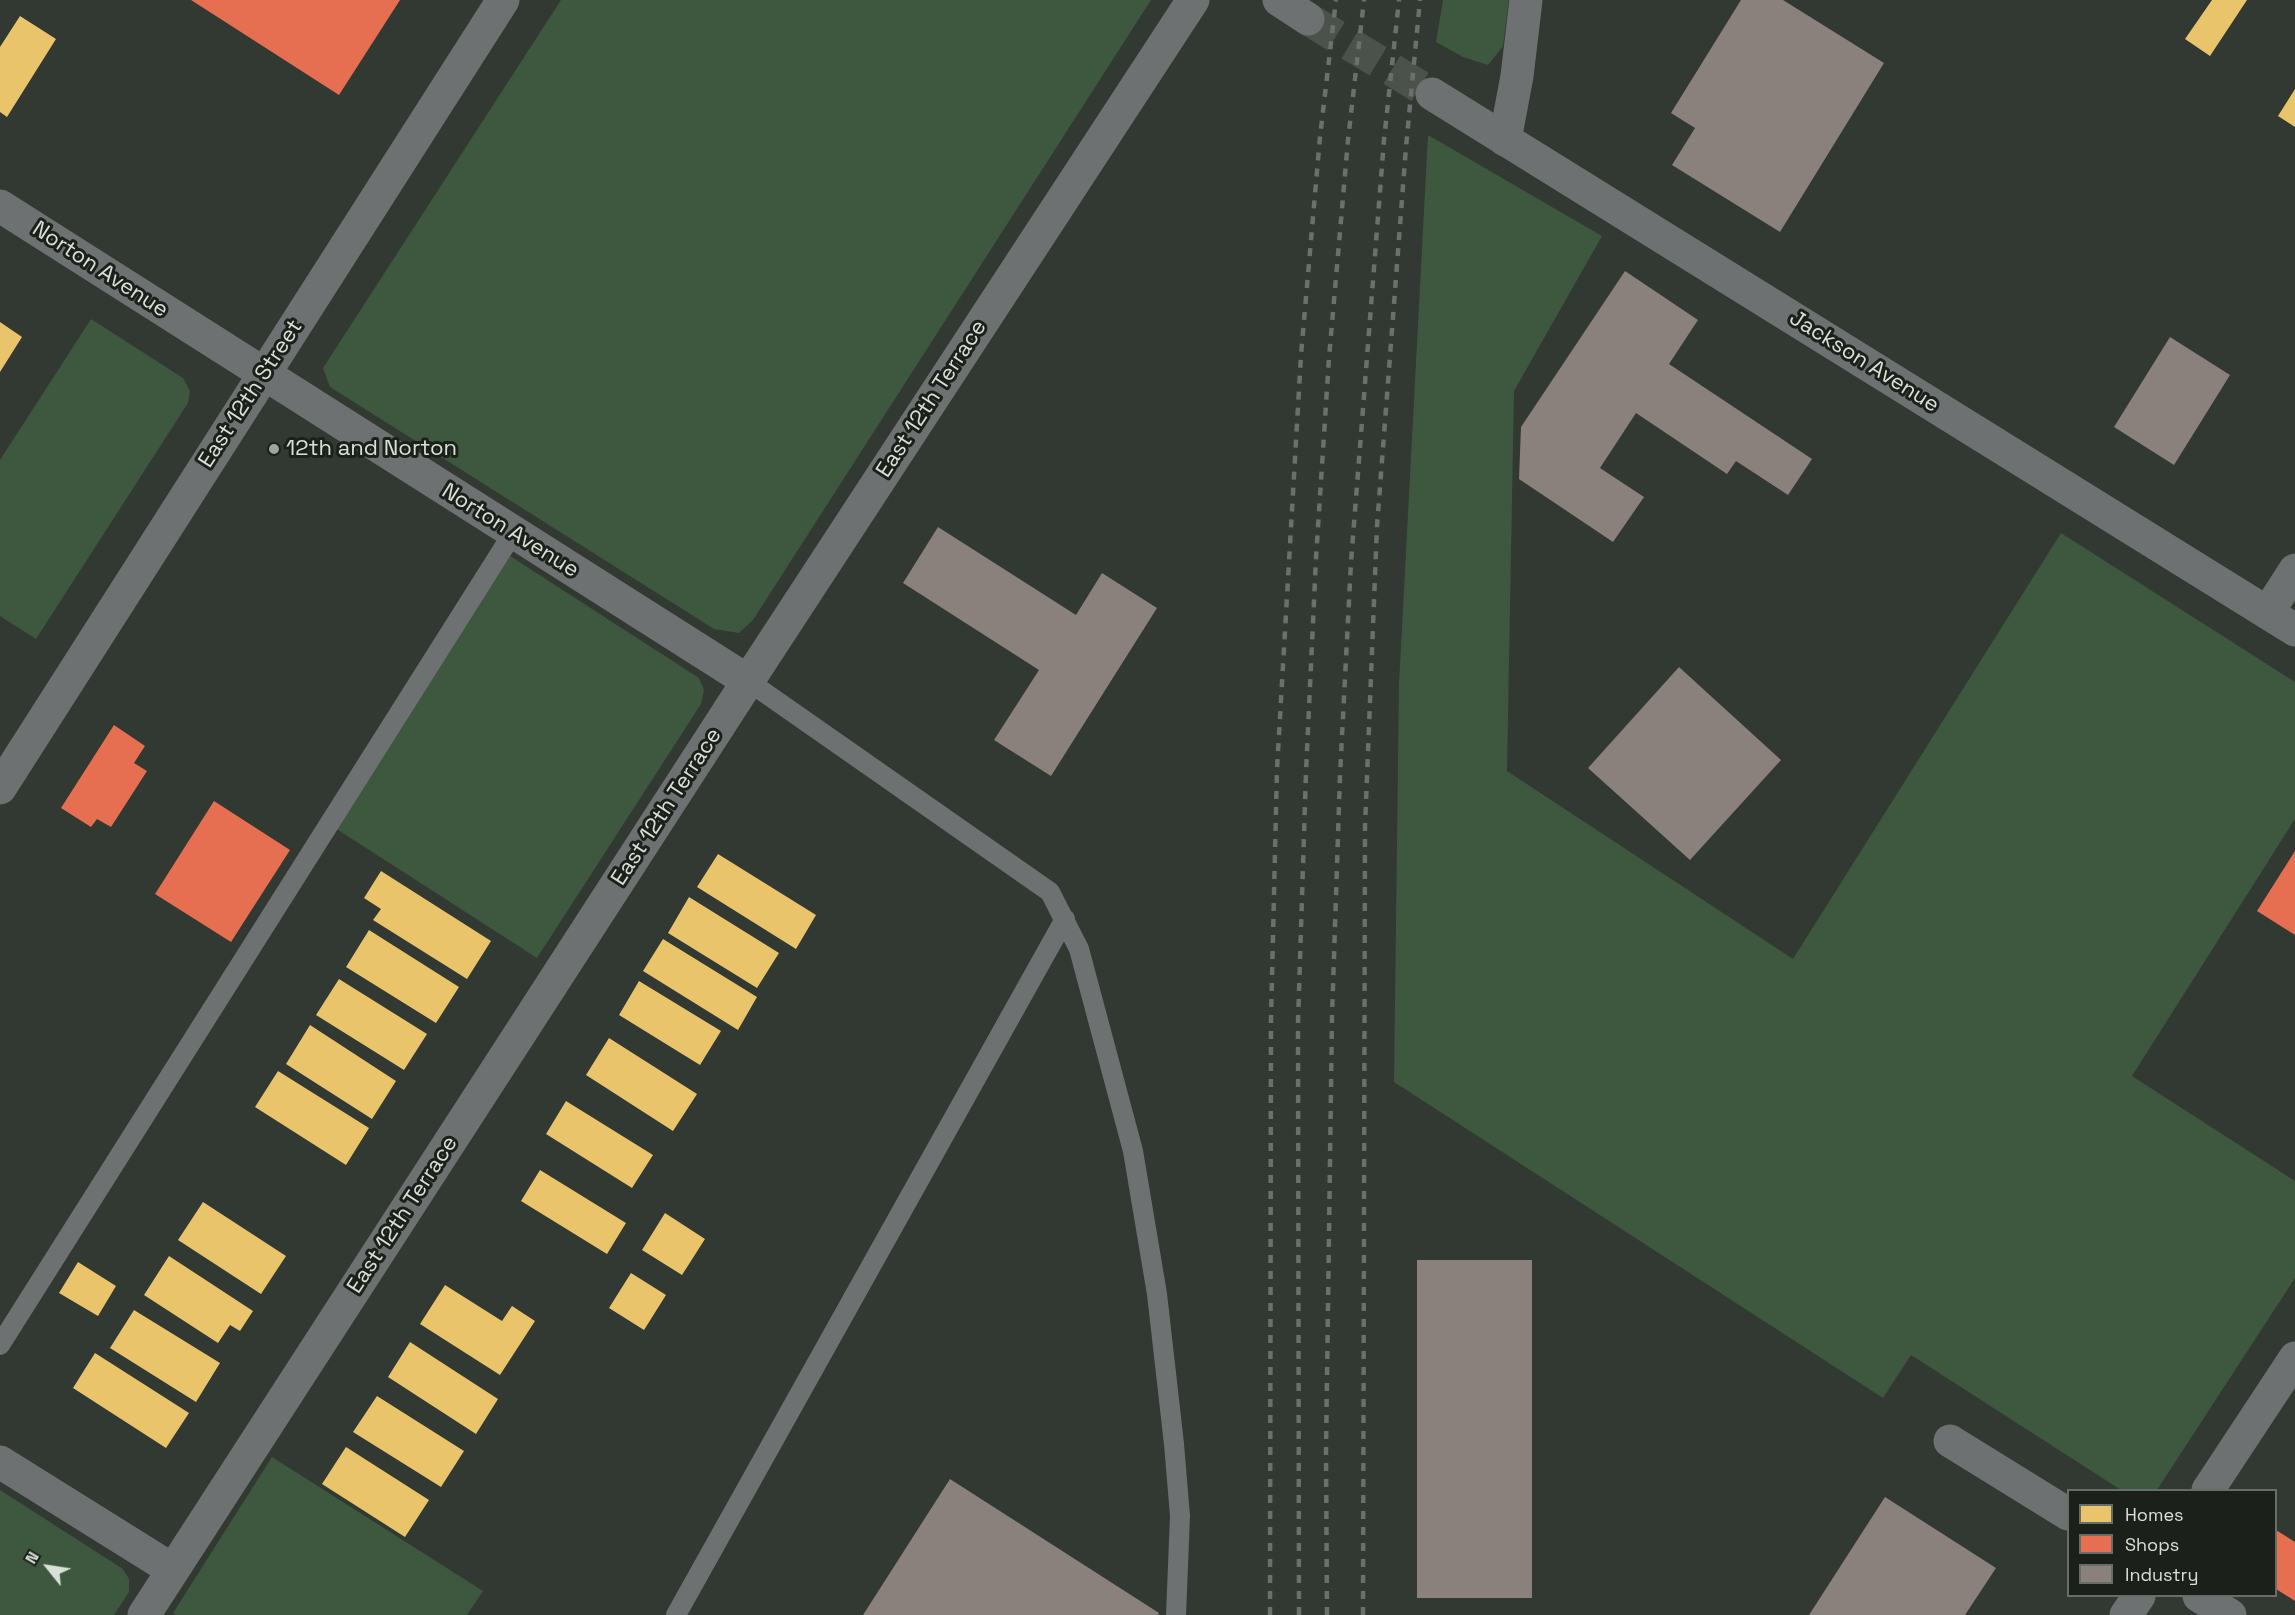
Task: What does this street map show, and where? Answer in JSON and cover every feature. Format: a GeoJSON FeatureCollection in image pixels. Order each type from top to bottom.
{"type":"FeatureCollection","features":[{"type":"Feature","properties":{"kind":"street","name":"East 12th Street"},"geometry":{"type":"LineString","coordinates":[[0,788],[503,0]]}},
{"type":"Feature","properties":{"kind":"street","name":"East 12th Terrace"},"geometry":{"type":"LineString","coordinates":[[144,1615],[748,681],[1193,0]]}},
{"type":"Feature","properties":{"kind":"street"},"geometry":{"type":"LineString","coordinates":[[1279,0],[1308,19]]}},
{"type":"Feature","properties":{"kind":"street"},"geometry":{"type":"LineString","coordinates":[[1505,140],[1517,76],[1526,0]]}},
{"type":"Feature","properties":{"kind":"street","name":"Jackson Avenue"},"geometry":{"type":"LineString","coordinates":[[1432,94],[2295,630]]}},
{"type":"Feature","properties":{"kind":"street","name":"Norton Avenue"},"geometry":{"type":"LineString","coordinates":[[0,206],[748,681]]}},
{"type":"Feature","properties":{"kind":"street"},"geometry":{"type":"LineString","coordinates":[[2268,612],[2295,570]]}},
{"type":"Feature","properties":{"kind":"street"},"geometry":{"type":"LineString","coordinates":[[2209,1489],[2295,1358]]}},
{"type":"Feature","properties":{"kind":"street"},"geometry":{"type":"LineString","coordinates":[[1950,1441],[2067,1513]]}},
{"type":"Feature","properties":{"kind":"street"},"geometry":{"type":"LineString","coordinates":[[0,1462],[173,1570]]}},
{"type":"Feature","properties":{"kind":"street"},"geometry":{"type":"LineString","coordinates":[[2126,1615],[2138,1597]]}},
{"type":"Feature","properties":{"kind":"street"},"geometry":{"type":"LineString","coordinates":[[2201,1597],[2230,1615]]}},
{"type":"Feature","properties":{"kind":"lane"},"geometry":{"type":"LineString","coordinates":[[0,1345],[513,533]]}},
{"type":"Feature","properties":{"kind":"lane"},"geometry":{"type":"LineString","coordinates":[[748,681],[1050,892],[1079,949],[1133,1151],[1157,1294],[1180,1516],[1176,1615]]}},
{"type":"Feature","properties":{"kind":"lane"},"geometry":{"type":"LineString","coordinates":[[676,1615],[1065,919]]}},
{"type":"Feature","properties":{"kind":"green space"},"geometry":{"type":"Polygon","coordinates":[[[561,0],[1151,0],[753,620],[739,633],[714,629],[330,387],[323,368],[561,0]]]}},
{"type":"Feature","properties":{"kind":"green space"},"geometry":{"type":"Polygon","coordinates":[[[1443,0],[1509,0],[1503,46],[1488,65],[1463,57],[1436,42],[1443,0]]]}},
{"type":"Feature","properties":{"kind":"green space"},"geometry":{"type":"Polygon","coordinates":[[[1428,135],[1602,236],[1514,391],[1507,771],[1793,959],[2061,533],[2295,682],[2295,819],[2132,1076],[2295,1181],[2295,1278],[2158,1489],[2119,1489],[1911,1355],[1883,1398],[1394,1082],[1399,684],[1428,135]]]}},
{"type":"Feature","properties":{"kind":"green space"},"geometry":{"type":"Polygon","coordinates":[[[91,319],[183,378],[190,391],[188,403],[36,639],[0,616],[0,460],[91,319]]]}},
{"type":"Feature","properties":{"kind":"green space"},"geometry":{"type":"Polygon","coordinates":[[[510,556],[699,678],[704,690],[701,704],[537,958],[335,828],[510,556]]]}},
{"type":"Feature","properties":{"kind":"green space"},"geometry":{"type":"Polygon","coordinates":[[[272,1457],[483,1591],[467,1615],[176,1615],[173,1613],[272,1457]]]}},
{"type":"Feature","properties":{"kind":"green space"},"geometry":{"type":"Polygon","coordinates":[[[0,1490],[123,1569],[129,1579],[129,1592],[114,1615],[0,1615],[0,1490]]]}},
{"type":"Feature","properties":{"kind":"building: Homes"},"geometry":{"type":"Polygon","coordinates":[[[2212,0],[2247,0],[2210,56],[2185,39],[2212,0]]]}},
{"type":"Feature","properties":{"kind":"building: Homes"},"geometry":{"type":"Polygon","coordinates":[[[20,16],[56,39],[7,117],[0,112],[0,47],[20,16]]]}},
{"type":"Feature","properties":{"kind":"building: Homes"},"geometry":{"type":"Polygon","coordinates":[[[2295,89],[2295,127],[2278,116],[2295,89]]]}},
{"type":"Feature","properties":{"kind":"building: Homes"},"geometry":{"type":"Polygon","coordinates":[[[0,322],[22,337],[0,372],[0,322]]]}},
{"type":"Feature","properties":{"kind":"building: Homes"},"geometry":{"type":"Polygon","coordinates":[[[718,854],[816,915],[796,949],[697,887],[718,854]]]}},
{"type":"Feature","properties":{"kind":"building: Homes"},"geometry":{"type":"Polygon","coordinates":[[[381,871],[491,941],[467,979],[373,920],[381,909],[364,898],[381,871]]]}},
{"type":"Feature","properties":{"kind":"building: Homes"},"geometry":{"type":"Polygon","coordinates":[[[689,897],[779,953],[757,988],[668,933],[689,897]]]}},
{"type":"Feature","properties":{"kind":"building: Homes"},"geometry":{"type":"Polygon","coordinates":[[[369,930],[459,987],[436,1023],[346,967],[369,930]]]}},
{"type":"Feature","properties":{"kind":"building: Homes"},"geometry":{"type":"Polygon","coordinates":[[[663,939],[757,997],[738,1030],[643,971],[663,939]]]}},
{"type":"Feature","properties":{"kind":"building: Homes"},"geometry":{"type":"Polygon","coordinates":[[[339,979],[427,1034],[404,1070],[316,1015],[339,979]]]}},
{"type":"Feature","properties":{"kind":"building: Homes"},"geometry":{"type":"Polygon","coordinates":[[[639,981],[721,1031],[700,1065],[619,1015],[639,981]]]}},
{"type":"Feature","properties":{"kind":"building: Homes"},"geometry":{"type":"Polygon","coordinates":[[[310,1025],[396,1081],[372,1119],[286,1064],[310,1025]]]}},
{"type":"Feature","properties":{"kind":"building: Homes"},"geometry":{"type":"Polygon","coordinates":[[[609,1038],[697,1094],[673,1131],[586,1075],[609,1038]]]}},
{"type":"Feature","properties":{"kind":"building: Homes"},"geometry":{"type":"Polygon","coordinates":[[[278,1071],[369,1128],[346,1165],[255,1107],[278,1071]]]}},
{"type":"Feature","properties":{"kind":"building: Homes"},"geometry":{"type":"Polygon","coordinates":[[[566,1101],[653,1155],[632,1188],[546,1134],[566,1101]]]}},
{"type":"Feature","properties":{"kind":"building: Homes"},"geometry":{"type":"Polygon","coordinates":[[[540,1170],[626,1223],[607,1254],[521,1201],[540,1170]]]}},
{"type":"Feature","properties":{"kind":"building: Homes"},"geometry":{"type":"Polygon","coordinates":[[[203,1202],[286,1256],[261,1294],[178,1240],[203,1202]]]}},
{"type":"Feature","properties":{"kind":"building: Homes"},"geometry":{"type":"Polygon","coordinates":[[[665,1213],[705,1239],[682,1275],[642,1250],[665,1213]]]}},
{"type":"Feature","properties":{"kind":"building: Homes"},"geometry":{"type":"Polygon","coordinates":[[[169,1256],[253,1311],[240,1331],[230,1325],[218,1343],[144,1295],[169,1256]]]}},
{"type":"Feature","properties":{"kind":"building: Homes"},"geometry":{"type":"Polygon","coordinates":[[[78,1262],[116,1286],[98,1316],[59,1293],[78,1262]]]}},
{"type":"Feature","properties":{"kind":"building: Homes"},"geometry":{"type":"Polygon","coordinates":[[[631,1273],[666,1295],[644,1330],[609,1308],[631,1273]]]}},
{"type":"Feature","properties":{"kind":"building: Homes"},"geometry":{"type":"Polygon","coordinates":[[[445,1285],[502,1321],[512,1306],[535,1321],[500,1375],[420,1324],[445,1285]]]}},
{"type":"Feature","properties":{"kind":"building: Homes"},"geometry":{"type":"Polygon","coordinates":[[[134,1310],[220,1363],[196,1402],[110,1348],[134,1310]]]}},
{"type":"Feature","properties":{"kind":"building: Homes"},"geometry":{"type":"Polygon","coordinates":[[[410,1342],[498,1399],[476,1434],[388,1377],[410,1342]]]}},
{"type":"Feature","properties":{"kind":"building: Homes"},"geometry":{"type":"Polygon","coordinates":[[[95,1353],[189,1413],[166,1448],[73,1388],[95,1353]]]}},
{"type":"Feature","properties":{"kind":"building: Homes"},"geometry":{"type":"Polygon","coordinates":[[[377,1396],[464,1451],[441,1487],[353,1432],[377,1396]]]}},
{"type":"Feature","properties":{"kind":"building: Homes"},"geometry":{"type":"Polygon","coordinates":[[[346,1447],[429,1500],[405,1537],[322,1484],[346,1447]]]}},
{"type":"Feature","properties":{"kind":"building: Shops"},"geometry":{"type":"Polygon","coordinates":[[[191,0],[400,0],[339,95],[191,0]]]}},
{"type":"Feature","properties":{"kind":"building: Shops"},"geometry":{"type":"Polygon","coordinates":[[[114,725],[145,746],[134,763],[147,771],[111,827],[97,819],[91,827],[61,808],[114,725]]]}},
{"type":"Feature","properties":{"kind":"building: Shops"},"geometry":{"type":"Polygon","coordinates":[[[214,801],[290,850],[231,942],[155,894],[214,801]]]}},
{"type":"Feature","properties":{"kind":"building: Shops"},"geometry":{"type":"Polygon","coordinates":[[[2295,851],[2295,935],[2257,911],[2295,851]]]}},
{"type":"Feature","properties":{"kind":"building: Shops"},"geometry":{"type":"Polygon","coordinates":[[[2277,1531],[2295,1542],[2295,1601],[2277,1590],[2277,1531]]]}},
{"type":"Feature","properties":{"kind":"building: Industry"},"geometry":{"type":"Polygon","coordinates":[[[1741,0],[1783,0],[1884,63],[1780,232],[1672,165],[1695,128],[1671,113],[1741,0]]]}},
{"type":"Feature","properties":{"kind":"building: Industry"},"geometry":{"type":"Polygon","coordinates":[[[1625,271],[1698,320],[1669,364],[1812,459],[1788,495],[1736,461],[1727,474],[1636,413],[1600,468],[1644,497],[1613,542],[1519,479],[1521,427],[1625,271]]]}},
{"type":"Feature","properties":{"kind":"building: Industry"},"geometry":{"type":"Polygon","coordinates":[[[2170,337],[2230,375],[2174,465],[2114,427],[2170,337]]]}},
{"type":"Feature","properties":{"kind":"building: Industry"},"geometry":{"type":"Polygon","coordinates":[[[938,527],[1076,615],[1102,573],[1157,608],[1051,776],[994,740],[1039,670],[903,583],[938,527]]]}},
{"type":"Feature","properties":{"kind":"building: Industry"},"geometry":{"type":"Polygon","coordinates":[[[1679,667],[1781,760],[1690,860],[1588,768],[1679,667]]]}},
{"type":"Feature","properties":{"kind":"building: Industry"},"geometry":{"type":"Polygon","coordinates":[[[1417,1260],[1532,1260],[1532,1598],[1417,1598],[1417,1260]]]}},
{"type":"Feature","properties":{"kind":"building: Industry"},"geometry":{"type":"Polygon","coordinates":[[[950,1479],[1159,1613],[1158,1615],[863,1615],[950,1479]]]}},
{"type":"Feature","properties":{"kind":"building: Industry"},"geometry":{"type":"Polygon","coordinates":[[[1885,1497],[1996,1568],[1965,1615],[1809,1615],[1885,1497]]]}},
{"type":"Feature","properties":{"kind":"tunnel"},"geometry":{"type":"LineString","coordinates":[[1308,19],[1432,94]]}},
{"type":"Feature","properties":{"kind":"railway"},"geometry":{"type":"LineString","coordinates":[[1270,1615],[1271,1019],[1277,769],[1301,355],[1320,137],[1336,0]]}},
{"type":"Feature","properties":{"kind":"railway"},"geometry":{"type":"LineString","coordinates":[[1299,1615],[1298,1023],[1306,772],[1316,558],[1329,358],[1348,140],[1364,0]]}},
{"type":"Feature","properties":{"kind":"railway"},"geometry":{"type":"LineString","coordinates":[[1327,1615],[1326,1451],[1332,1017],[1340,775],[1351,562],[1384,140],[1399,0]]}},
{"type":"Feature","properties":{"kind":"railway"},"geometry":{"type":"LineString","coordinates":[[1363,1615],[1365,827],[1377,526],[1406,147],[1420,0]]}},
{"type":"Feature","properties":{"kind":"place","name":"12th and Norton"},"geometry":{"type":"Point","coordinates":[274,449]}}]}
